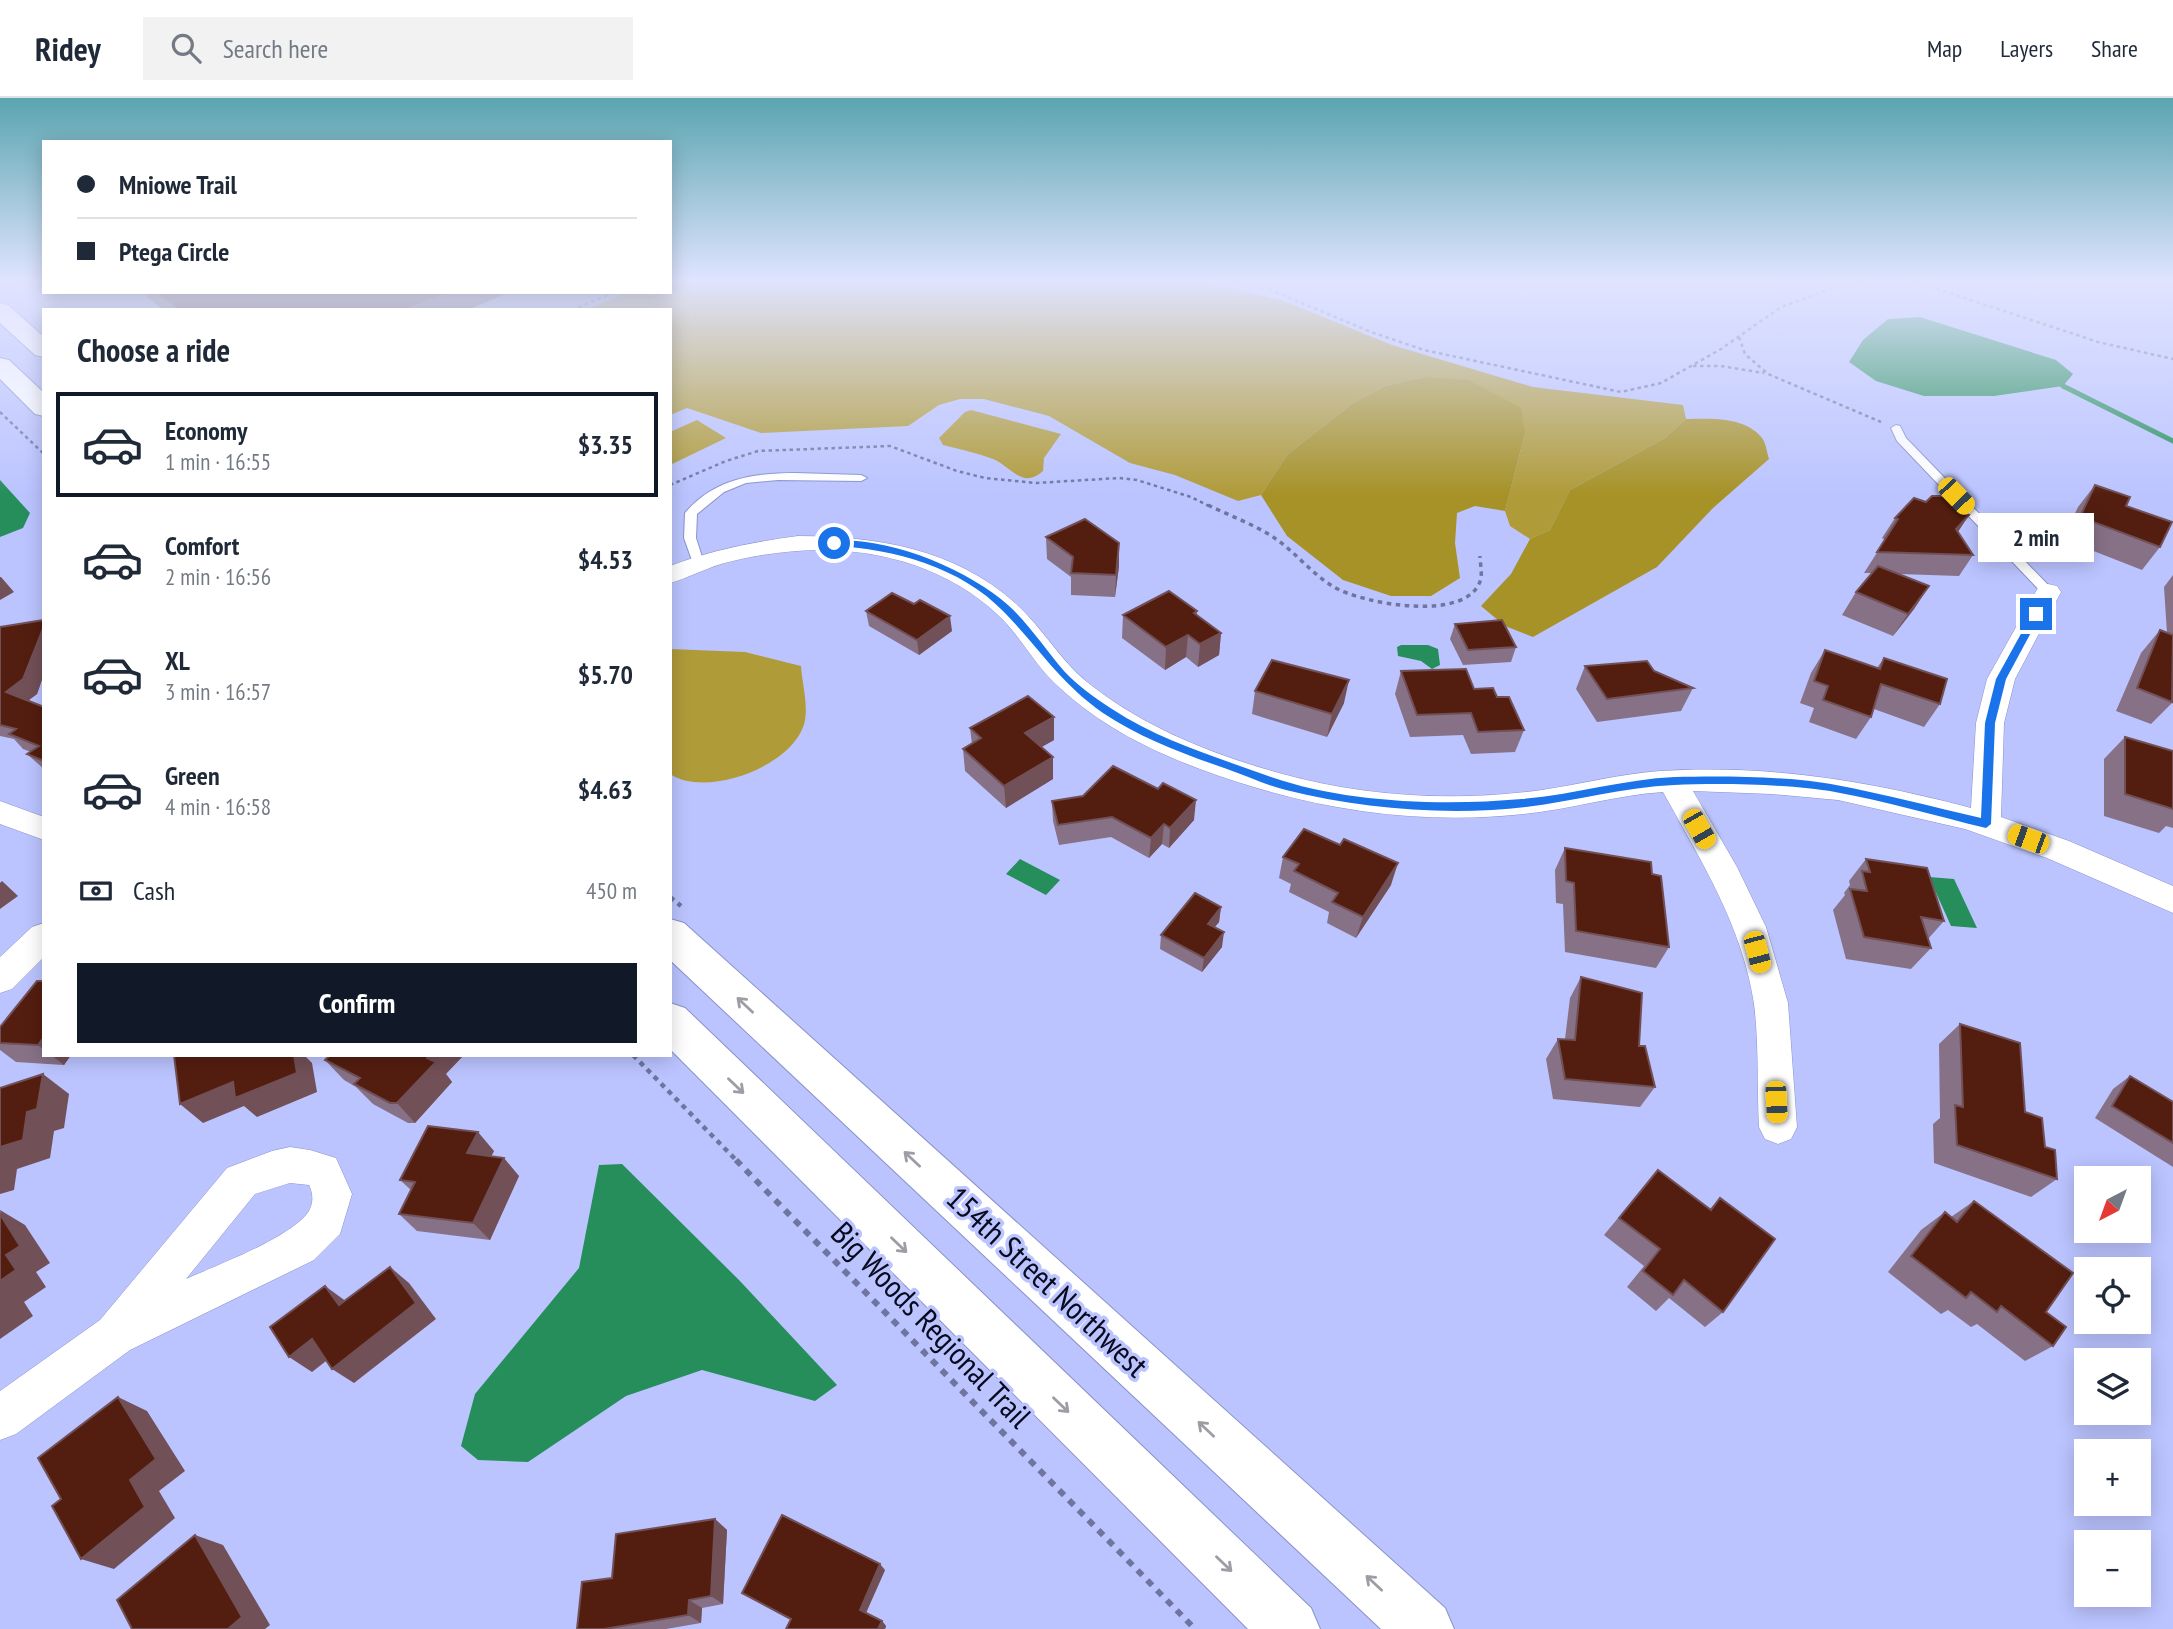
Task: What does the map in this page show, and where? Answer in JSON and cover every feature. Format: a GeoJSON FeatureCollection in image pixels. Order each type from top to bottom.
{"type":"FeatureCollection","features":[{"type":"Feature","properties":{"kind":"street"},"geometry":{"type":"LineString","coordinates":[[0,365],[42,406]]}},
{"type":"Feature","properties":{"kind":"street"},"geometry":{"type":"LineString","coordinates":[[672,574],[718,554],[810,542],[859,544],[910,555],[943,567],[977,586],[996,601],[1063,676],[1107,711],[1163,742],[1286,786],[1373,802],[1454,806],[1523,803],[1672,781],[1746,782],[1833,788],[1986,824],[2070,854],[2173,900]]}},
{"type":"Feature","properties":{"kind":"street"},"geometry":{"type":"LineString","coordinates":[[1986,824],[1990,723],[2001,679],[2048,592]]}},
{"type":"Feature","properties":{"kind":"street"},"geometry":{"type":"LineString","coordinates":[[1672,781],[1726,876],[1750,927],[1771,1003],[1778,1127]]}},
{"type":"Feature","properties":{"kind":"street"},"geometry":{"type":"LineString","coordinates":[[0,812],[42,828]]}},
{"type":"Feature","properties":{"kind":"street","name":"154th Street Northwest"},"geometry":{"type":"LineString","coordinates":[[672,937],[1424,1629]]}},
{"type":"Feature","properties":{"kind":"street"},"geometry":{"type":"LineString","coordinates":[[0,979],[42,938]]}},
{"type":"Feature","properties":{"kind":"street"},"geometry":{"type":"LineString","coordinates":[[672,1023],[1290,1629]]}},
{"type":"Feature","properties":{"kind":"street"},"geometry":{"type":"LineString","coordinates":[[0,1418],[115,1335],[300,1246],[326,1221],[333,1194],[322,1171],[299,1163],[271,1168],[242,1181],[115,1335]]}},
{"type":"Feature","properties":{"kind":"lane"},"geometry":{"type":"LineString","coordinates":[[1896,428],[1900,439],[2048,592]]}},
{"type":"Feature","properties":{"kind":"lane"},"geometry":{"type":"LineString","coordinates":[[698,563],[690,538],[691,513],[707,498],[731,484],[772,477],[862,478]]}},
{"type":"Feature","properties":{"kind":"path"},"geometry":{"type":"LineString","coordinates":[[1431,351],[1621,392],[1661,383],[1714,351]]}},
{"type":"Feature","properties":{"kind":"path"},"geometry":{"type":"LineString","coordinates":[[1743,351],[1753,365],[1768,374],[1896,428]]}},
{"type":"Feature","properties":{"kind":"path"},"geometry":{"type":"LineString","coordinates":[[2140,351],[2173,359]]}},
{"type":"Feature","properties":{"kind":"path"},"geometry":{"type":"LineString","coordinates":[[1690,366],[1721,366],[1768,374]]}},
{"type":"Feature","properties":{"kind":"path"},"geometry":{"type":"LineString","coordinates":[[0,412],[42,452]]}},
{"type":"Feature","properties":{"kind":"path"},"geometry":{"type":"LineString","coordinates":[[672,484],[758,450],[890,446],[957,471],[994,480],[1037,483],[1119,478],[1137,480],[1191,497],[1275,538],[1333,587],[1357,598],[1408,607],[1444,605],[1468,596],[1481,579],[1480,556]]}},
{"type":"Feature","properties":{"kind":"path","name":"Big Woods Regional Trail"},"geometry":{"type":"LineString","coordinates":[[635,1057],[1195,1629]]}},
{"type":"Feature","properties":{"kind":"shaded area"},"geometry":{"type":"Polygon","coordinates":[[[672,351],[1414,351],[1533,387],[1683,405],[1686,419],[1665,438],[1570,490],[1550,530],[1530,539],[1510,526],[1505,511],[1525,433],[1424,377],[1385,386],[1353,403],[1287,455],[1261,495],[1238,501],[1175,475],[1130,463],[1049,416],[984,399],[960,399],[939,405],[908,426],[761,433],[687,408],[672,414],[672,351]]]}},
{"type":"Feature","properties":{"kind":"shaded area"},"geometry":{"type":"Polygon","coordinates":[[[1856,351],[2029,351],[2056,360],[2073,374],[2063,386],[1994,396],[1924,396],[1876,381],[1849,362],[1856,351]]]}},
{"type":"Feature","properties":{"kind":"shaded area"},"geometry":{"type":"Polygon","coordinates":[[[1424,377],[1469,380],[1521,408],[1525,433],[1505,511],[1475,506],[1457,513],[1455,543],[1460,578],[1431,596],[1391,596],[1343,580],[1287,536],[1261,495],[1287,455],[1353,403],[1385,386],[1424,377]]]}},
{"type":"Feature","properties":{"kind":"shaded area"},"geometry":{"type":"Polygon","coordinates":[[[971,410],[1061,434],[1044,458],[1043,471],[1036,476],[1023,477],[993,459],[943,445],[939,438],[965,412],[971,410]]]}},
{"type":"Feature","properties":{"kind":"shaded area"},"geometry":{"type":"Polygon","coordinates":[[[1686,419],[1727,420],[1746,426],[1762,438],[1769,459],[1713,508],[1657,567],[1533,637],[1505,626],[1481,606],[1511,574],[1530,539],[1550,530],[1570,490],[1665,438],[1686,419]]]}},
{"type":"Feature","properties":{"kind":"shaded area"},"geometry":{"type":"Polygon","coordinates":[[[697,420],[726,438],[672,464],[672,431],[697,420]]]}},
{"type":"Feature","properties":{"kind":"shaded area"},"geometry":{"type":"Polygon","coordinates":[[[0,480],[30,513],[23,528],[0,537],[0,480]]]}},
{"type":"Feature","properties":{"kind":"shaded area"},"geometry":{"type":"Polygon","coordinates":[[[1428,645],[1438,649],[1440,665],[1432,669],[1421,661],[1398,656],[1397,647],[1428,645]]]}},
{"type":"Feature","properties":{"kind":"shaded area"},"geometry":{"type":"Polygon","coordinates":[[[672,649],[745,652],[801,666],[805,720],[798,736],[786,751],[769,763],[727,780],[686,781],[672,775],[672,649]]]}},
{"type":"Feature","properties":{"kind":"shaded area"},"geometry":{"type":"Polygon","coordinates":[[[1020,859],[1060,880],[1046,895],[1006,874],[1020,859]]]}},
{"type":"Feature","properties":{"kind":"shaded area"},"geometry":{"type":"Polygon","coordinates":[[[1929,877],[1954,879],[1977,928],[1951,926],[1929,877]]]}},
{"type":"Feature","properties":{"kind":"shaded area"},"geometry":{"type":"Polygon","coordinates":[[[622,1164],[739,1280],[837,1385],[815,1401],[702,1370],[626,1396],[528,1462],[478,1460],[461,1446],[475,1394],[579,1268],[599,1165],[622,1164]]]}},
{"type":"Feature","properties":{"kind":"building"},"geometry":{"type":"Polygon","coordinates":[[[2095,485],[2130,497],[2126,506],[2172,522],[2160,547],[2080,517],[2095,485]]]}},
{"type":"Feature","properties":{"kind":"building"},"geometry":{"type":"Polygon","coordinates":[[[1932,496],[1950,496],[1971,504],[1964,513],[1969,515],[1956,529],[1973,555],[1877,552],[1898,519],[1895,518],[1914,498],[1926,502],[1932,496]]]}},
{"type":"Feature","properties":{"kind":"building"},"geometry":{"type":"Polygon","coordinates":[[[1085,519],[1119,543],[1116,575],[1071,573],[1073,557],[1046,537],[1085,519]]]}},
{"type":"Feature","properties":{"kind":"building"},"geometry":{"type":"Polygon","coordinates":[[[1878,566],[1929,586],[1908,614],[1856,592],[1878,566]]]}},
{"type":"Feature","properties":{"kind":"building"},"geometry":{"type":"Polygon","coordinates":[[[1169,591],[1221,633],[1200,644],[1188,635],[1166,647],[1123,615],[1169,591]]]}},
{"type":"Feature","properties":{"kind":"building"},"geometry":{"type":"Polygon","coordinates":[[[892,593],[914,604],[920,600],[950,616],[917,640],[866,611],[892,593]]]}},
{"type":"Feature","properties":{"kind":"building"},"geometry":{"type":"Polygon","coordinates":[[[42,620],[42,631],[23,679],[6,692],[42,706],[42,760],[27,754],[39,746],[9,734],[16,729],[0,725],[0,627],[42,620]]]}},
{"type":"Feature","properties":{"kind":"building"},"geometry":{"type":"Polygon","coordinates":[[[1502,620],[1516,647],[1468,650],[1455,624],[1502,620]]]}},
{"type":"Feature","properties":{"kind":"building"},"geometry":{"type":"Polygon","coordinates":[[[2160,630],[2173,635],[2172,702],[2137,688],[2160,630]]]}},
{"type":"Feature","properties":{"kind":"building"},"geometry":{"type":"Polygon","coordinates":[[[1825,650],[1880,669],[1884,658],[1947,679],[1940,704],[1881,684],[1871,717],[1823,700],[1828,686],[1814,681],[1825,650]]]}},
{"type":"Feature","properties":{"kind":"building"},"geometry":{"type":"Polygon","coordinates":[[[1272,660],[1349,680],[1332,714],[1255,691],[1272,660]]]}},
{"type":"Feature","properties":{"kind":"building"},"geometry":{"type":"Polygon","coordinates":[[[1647,661],[1654,671],[1693,688],[1607,699],[1585,666],[1647,661]]]}},
{"type":"Feature","properties":{"kind":"building"},"geometry":{"type":"Polygon","coordinates":[[[1466,669],[1474,689],[1493,688],[1497,697],[1509,697],[1524,730],[1478,732],[1471,713],[1417,715],[1401,671],[1466,669]]]}},
{"type":"Feature","properties":{"kind":"building"},"geometry":{"type":"Polygon","coordinates":[[[1028,696],[1054,717],[1025,733],[1053,757],[1004,786],[963,749],[981,738],[970,728],[1028,696]]]}},
{"type":"Feature","properties":{"kind":"building"},"geometry":{"type":"Polygon","coordinates":[[[2125,737],[2173,751],[2173,809],[2125,794],[2125,737]]]}},
{"type":"Feature","properties":{"kind":"building"},"geometry":{"type":"Polygon","coordinates":[[[1113,766],[1158,789],[1163,783],[1196,800],[1170,828],[1164,824],[1151,838],[1112,817],[1058,825],[1052,801],[1083,796],[1113,766]]]}},
{"type":"Feature","properties":{"kind":"building"},"geometry":{"type":"Polygon","coordinates":[[[1304,829],[1340,845],[1344,839],[1398,863],[1363,917],[1332,902],[1338,893],[1294,871],[1299,864],[1283,857],[1304,829]]]}},
{"type":"Feature","properties":{"kind":"building"},"geometry":{"type":"Polygon","coordinates":[[[1565,848],[1651,862],[1652,874],[1661,876],[1669,947],[1576,931],[1574,883],[1566,881],[1565,848]]]}},
{"type":"Feature","properties":{"kind":"building"},"geometry":{"type":"Polygon","coordinates":[[[1866,859],[1927,868],[1944,921],[1921,917],[1931,948],[1864,937],[1850,889],[1867,891],[1862,871],[1870,872],[1866,859]]]}},
{"type":"Feature","properties":{"kind":"building"},"geometry":{"type":"Polygon","coordinates":[[[1195,893],[1221,907],[1208,924],[1224,932],[1204,958],[1161,935],[1195,893]]]}},
{"type":"Feature","properties":{"kind":"building"},"geometry":{"type":"Polygon","coordinates":[[[1581,977],[1642,993],[1639,1046],[1645,1046],[1655,1087],[1565,1079],[1558,1039],[1575,1040],[1581,977]]]}},
{"type":"Feature","properties":{"kind":"building"},"geometry":{"type":"Polygon","coordinates":[[[37,981],[42,981],[42,1040],[38,1045],[0,1043],[0,1027],[37,981]]]}},
{"type":"Feature","properties":{"kind":"building"},"geometry":{"type":"Polygon","coordinates":[[[1960,1024],[2020,1043],[2025,1112],[2042,1118],[2045,1147],[2055,1150],[2057,1179],[1957,1145],[1955,1105],[1963,1107],[1960,1024]]]}},
{"type":"Feature","properties":{"kind":"building"},"geometry":{"type":"Polygon","coordinates":[[[174,1057],[294,1057],[297,1073],[235,1098],[233,1082],[180,1104],[174,1057]]]}},
{"type":"Feature","properties":{"kind":"building"},"geometry":{"type":"Polygon","coordinates":[[[328,1057],[428,1057],[436,1062],[397,1103],[390,1103],[354,1084],[360,1078],[325,1060],[328,1057]]]}},
{"type":"Feature","properties":{"kind":"building"},"geometry":{"type":"Polygon","coordinates":[[[43,1074],[37,1109],[27,1112],[23,1140],[0,1147],[0,1088],[43,1074]]]}},
{"type":"Feature","properties":{"kind":"building"},"geometry":{"type":"Polygon","coordinates":[[[2130,1076],[2173,1102],[2173,1143],[2112,1106],[2130,1076]]]}},
{"type":"Feature","properties":{"kind":"building"},"geometry":{"type":"Polygon","coordinates":[[[428,1126],[478,1132],[467,1153],[504,1158],[473,1223],[399,1214],[415,1182],[400,1180],[428,1126]]]}},
{"type":"Feature","properties":{"kind":"building"},"geometry":{"type":"Polygon","coordinates":[[[1658,1170],[1711,1210],[1720,1198],[1775,1239],[1723,1312],[1684,1280],[1673,1295],[1643,1271],[1660,1249],[1619,1218],[1658,1170]]]}},
{"type":"Feature","properties":{"kind":"building"},"geometry":{"type":"Polygon","coordinates":[[[1974,1201],[2073,1273],[2046,1312],[2066,1327],[2053,1346],[2001,1306],[1997,1312],[1971,1292],[1966,1298],[1911,1256],[1945,1212],[1957,1222],[1974,1201]]]}},
{"type":"Feature","properties":{"kind":"building"},"geometry":{"type":"Polygon","coordinates":[[[0,1214],[20,1246],[6,1255],[16,1270],[0,1281],[0,1214]]]}},
{"type":"Feature","properties":{"kind":"building"},"geometry":{"type":"Polygon","coordinates":[[[390,1267],[416,1303],[332,1369],[312,1339],[289,1357],[270,1327],[325,1286],[339,1305],[390,1267]]]}},
{"type":"Feature","properties":{"kind":"building"},"geometry":{"type":"Polygon","coordinates":[[[118,1397],[156,1459],[130,1480],[145,1507],[81,1559],[52,1506],[61,1499],[38,1458],[118,1397]]]}},
{"type":"Feature","properties":{"kind":"building"},"geometry":{"type":"Polygon","coordinates":[[[782,1515],[880,1564],[860,1610],[882,1621],[878,1629],[786,1629],[791,1619],[742,1593],[782,1515]]]}},
{"type":"Feature","properties":{"kind":"building"},"geometry":{"type":"Polygon","coordinates":[[[715,1519],[711,1596],[689,1600],[688,1615],[604,1629],[577,1629],[582,1582],[612,1578],[616,1534],[715,1519]]]}},
{"type":"Feature","properties":{"kind":"building"},"geometry":{"type":"Polygon","coordinates":[[[195,1535],[242,1617],[228,1629],[132,1629],[117,1600],[195,1535]]]}},
{"type":"Feature","properties":{"kind":"waterway"},"geometry":{"type":"LineString","coordinates":[[2063,386],[2173,441]]}},
{"type":"Feature","properties":{"kind":"route"},"geometry":{"type":"LineString","coordinates":[[834,543],[859,544],[910,555],[943,567],[977,586],[1006,608],[1063,676],[1107,711],[1163,742],[1228,768],[1286,786],[1373,802],[1454,806],[1523,803],[1672,781],[1746,782],[1833,788],[1986,824],[1990,723],[2001,679],[2036,614]]}}]}
